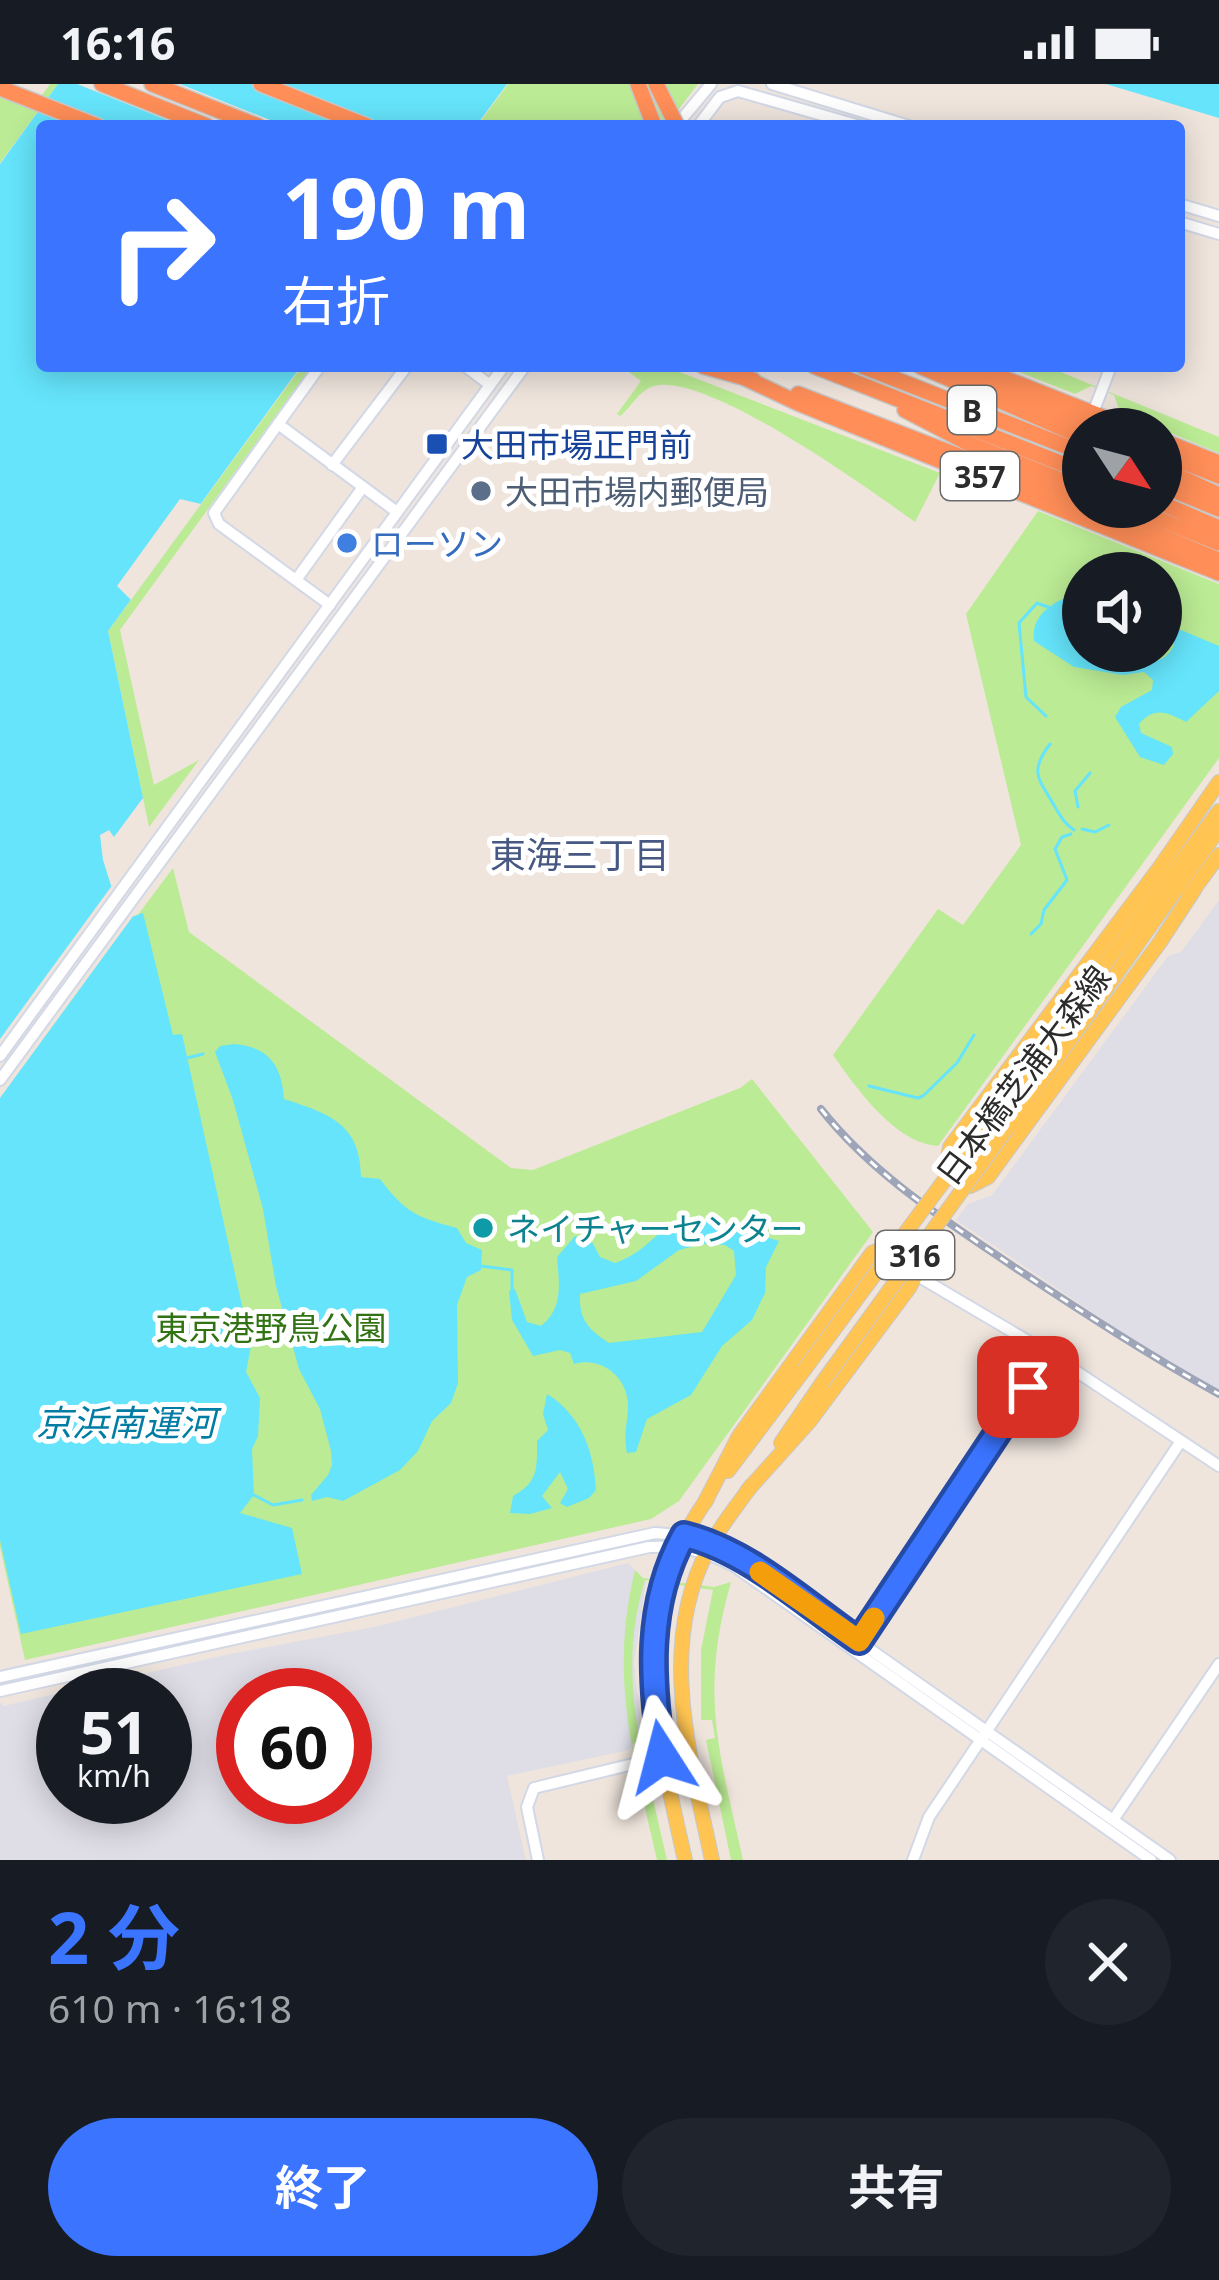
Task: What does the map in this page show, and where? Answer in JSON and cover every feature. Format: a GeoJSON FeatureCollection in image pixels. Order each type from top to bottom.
{"type":"FeatureCollection","features":[{"type":"Feature","properties":{"kind":"highway"},"geometry":{"type":"LineString","coordinates":[[102,84],[192,120]]}},
{"type":"Feature","properties":{"kind":"highway"},"geometry":{"type":"LineString","coordinates":[[152,84],[243,120]]}},
{"type":"Feature","properties":{"kind":"highway"},"geometry":{"type":"LineString","coordinates":[[261,84],[352,120]]}},
{"type":"Feature","properties":{"kind":"highway"},"geometry":{"type":"LineString","coordinates":[[638,84],[652,120]]}},
{"type":"Feature","properties":{"kind":"highway"},"geometry":{"type":"LineString","coordinates":[[656,84],[674,120]]}},
{"type":"Feature","properties":{"kind":"highway"},"geometry":{"type":"LineString","coordinates":[[0,88],[82,120]]}},
{"type":"Feature","properties":{"kind":"highway","name":"357"},"geometry":{"type":"LineString","coordinates":[[725,372],[831,404],[1062,495]]}},
{"type":"Feature","properties":{"kind":"highway","name":"B"},"geometry":{"type":"LineString","coordinates":[[829,372],[1062,464]]}},
{"type":"Feature","properties":{"kind":"highway","name":"B"},"geometry":{"type":"LineString","coordinates":[[846,372],[949,434],[1062,480]]}},
{"type":"Feature","properties":{"kind":"highway","name":"B"},"geometry":{"type":"LineString","coordinates":[[877,372],[1062,445]]}},
{"type":"Feature","properties":{"kind":"highway","name":"B"},"geometry":{"type":"LineString","coordinates":[[934,372],[1062,428]]}},
{"type":"Feature","properties":{"kind":"highway"},"geometry":{"type":"LineString","coordinates":[[955,372],[1062,409]]}},
{"type":"Feature","properties":{"kind":"highway"},"geometry":{"type":"LineString","coordinates":[[986,372],[1067,408]]}},
{"type":"Feature","properties":{"kind":"highway","name":"357"},"geometry":{"type":"LineString","coordinates":[[743,377],[1219,573]]}},
{"type":"Feature","properties":{"kind":"highway"},"geometry":{"type":"LineString","coordinates":[[1182,449],[1219,464]]}},
{"type":"Feature","properties":{"kind":"highway"},"geometry":{"type":"LineString","coordinates":[[1182,461],[1219,476]]}},
{"type":"Feature","properties":{"kind":"highway"},"geometry":{"type":"LineString","coordinates":[[1182,478],[1219,495]]}},
{"type":"Feature","properties":{"kind":"highway"},"geometry":{"type":"LineString","coordinates":[[1182,494],[1219,509]]}},
{"type":"Feature","properties":{"kind":"highway"},"geometry":{"type":"LineString","coordinates":[[1182,512],[1219,528]]}},
{"type":"Feature","properties":{"kind":"highway","name":"357"},"geometry":{"type":"LineString","coordinates":[[1142,528],[1219,560]]}},
{"type":"Feature","properties":{"kind":"highway"},"geometry":{"type":"LineString","coordinates":[[1181,528],[1219,543]]}},
{"type":"Feature","properties":{"kind":"main road","name":"316"},"geometry":{"type":"LineString","coordinates":[[1042,1048],[1219,782]]}},
{"type":"Feature","properties":{"kind":"main road","name":"日本橋芝浦大森線"},"geometry":{"type":"LineString","coordinates":[[685,1860],[652,1688],[659,1606],[681,1540],[1219,811]]}},
{"type":"Feature","properties":{"kind":"main road","name":"日本橋芝浦大森線"},"geometry":{"type":"LineString","coordinates":[[712,1860],[680,1687],[684,1632],[709,1547],[1219,829]]}},
{"type":"Feature","properties":{"kind":"main road","name":"316"},"geometry":{"type":"LineString","coordinates":[[1057,1059],[1219,855]]}},
{"type":"Feature","properties":{"kind":"main road"},"geometry":{"type":"LineString","coordinates":[[1157,871],[950,1147],[946,1168],[955,1179],[970,1186],[988,1177],[1194,890]]}},
{"type":"Feature","properties":{"kind":"main road"},"geometry":{"type":"LineString","coordinates":[[705,1502],[739,1436],[872,1253],[881,1246],[899,1249],[913,1260],[916,1275],[809,1423],[748,1491]]}},
{"type":"Feature","properties":{"kind":"street"},"geometry":{"type":"LineString","coordinates":[[682,120],[710,84]]}},
{"type":"Feature","properties":{"kind":"street"},"geometry":{"type":"LineString","coordinates":[[772,84],[889,120]]}},
{"type":"Feature","properties":{"kind":"street"},"geometry":{"type":"LineString","coordinates":[[702,120],[719,97],[738,91],[839,120]]}},
{"type":"Feature","properties":{"kind":"street"},"geometry":{"type":"LineString","coordinates":[[1185,206],[1219,216]]}},
{"type":"Feature","properties":{"kind":"street"},"geometry":{"type":"LineString","coordinates":[[1185,224],[1219,235]]}},
{"type":"Feature","properties":{"kind":"street"},"geometry":{"type":"LineString","coordinates":[[316,372],[214,516],[330,605]]}},
{"type":"Feature","properties":{"kind":"street"},"geometry":{"type":"LineString","coordinates":[[332,465],[402,372]]}},
{"type":"Feature","properties":{"kind":"street"},"geometry":{"type":"LineString","coordinates":[[473,372],[490,385]]}},
{"type":"Feature","properties":{"kind":"street"},"geometry":{"type":"LineString","coordinates":[[0,1056],[500,372]]}},
{"type":"Feature","properties":{"kind":"street"},"geometry":{"type":"LineString","coordinates":[[0,1080],[521,372]]}},
{"type":"Feature","properties":{"kind":"street"},"geometry":{"type":"LineString","coordinates":[[1100,408],[1109,372]]}},
{"type":"Feature","properties":{"kind":"street"},"geometry":{"type":"LineString","coordinates":[[278,424],[397,512]]}},
{"type":"Feature","properties":{"kind":"street"},"geometry":{"type":"LineString","coordinates":[[296,580],[363,488]]}},
{"type":"Feature","properties":{"kind":"street"},"geometry":{"type":"LineString","coordinates":[[916,1275],[1050,1354],[1219,1466]]}},
{"type":"Feature","properties":{"kind":"street"},"geometry":{"type":"LineString","coordinates":[[859,1641],[1050,1354]]}},
{"type":"Feature","properties":{"kind":"street"},"geometry":{"type":"LineString","coordinates":[[913,1860],[929,1817],[1181,1441]]}},
{"type":"Feature","properties":{"kind":"street"},"geometry":{"type":"LineString","coordinates":[[0,1677],[656,1533],[709,1547],[859,1641],[1151,1860]]}},
{"type":"Feature","properties":{"kind":"street"},"geometry":{"type":"LineString","coordinates":[[0,1691],[681,1540]]}},
{"type":"Feature","properties":{"kind":"street"},"geometry":{"type":"LineString","coordinates":[[709,1547],[1170,1860]]}},
{"type":"Feature","properties":{"kind":"street"},"geometry":{"type":"LineString","coordinates":[[1113,1820],[1219,1664]]}},
{"type":"Feature","properties":{"kind":"street"},"geometry":{"type":"LineString","coordinates":[[538,1860],[527,1807],[534,1788],[662,1757]]}},
{"type":"Feature","properties":{"kind":"shaded area"},"geometry":{"type":"Polygon","coordinates":[[[1219,900],[1218,1390],[1124,1334],[956,1220],[968,1204],[992,1195],[1168,956],[1181,952],[1219,900]]]}},
{"type":"Feature","properties":{"kind":"shaded area"},"geometry":{"type":"Polygon","coordinates":[[[628,1563],[646,1581],[634,1663],[642,1733],[629,1750],[507,1776],[526,1860],[0,1860],[0,1702],[3,1706],[36,1698],[36,1824],[192,1824],[192,1668],[168,1668],[374,1627],[628,1563]]]}},
{"type":"Feature","properties":{"kind":"green space"},"geometry":{"type":"Polygon","coordinates":[[[50,84],[58,84],[0,163],[0,96],[32,109],[50,84]]]}},
{"type":"Feature","properties":{"kind":"green space"},"geometry":{"type":"Polygon","coordinates":[[[508,84],[698,84],[671,120],[481,120],[508,84]]]}},
{"type":"Feature","properties":{"kind":"green space"},"geometry":{"type":"Polygon","coordinates":[[[298,372],[308,372],[120,630],[154,785],[199,760],[149,827],[108,631],[298,372]]]}},
{"type":"Feature","properties":{"kind":"green space"},"geometry":{"type":"Polygon","coordinates":[[[629,372],[679,372],[940,473],[915,522],[787,436],[710,396],[678,386],[654,386],[620,416],[617,414],[641,381],[629,372]]]}},
{"type":"Feature","properties":{"kind":"green space"},"geometry":{"type":"Polygon","coordinates":[[[1019,372],[1061,372],[1148,408],[1119,408],[1114,395],[1091,386],[1075,394],[1019,372]]]}},
{"type":"Feature","properties":{"kind":"green space"},"geometry":{"type":"Polygon","coordinates":[[[1182,422],[1219,437],[1219,453],[1182,438],[1182,422]]]}},
{"type":"Feature","properties":{"kind":"green space"},"geometry":{"type":"Polygon","coordinates":[[[1038,511],[1062,521],[1062,528],[1080,528],[1140,552],[1062,552],[1062,672],[1182,672],[1182,569],[1219,584],[1219,758],[938,1146],[922,1143],[892,1125],[833,1055],[938,909],[963,925],[1021,845],[966,614],[1038,511]]]}},
{"type":"Feature","properties":{"kind":"green space","name":"東京港野鳥公園"},"geometry":{"type":"Polygon","coordinates":[[[173,868],[189,932],[511,1168],[533,1170],[740,1088],[752,1079],[873,1232],[679,1501],[651,1519],[25,1660],[0,1547],[0,1099],[173,868]]]}},
{"type":"Feature","properties":{"kind":"green space"},"geometry":{"type":"Polygon","coordinates":[[[635,1570],[643,1578],[714,1587],[731,1582],[721,1621],[714,1690],[720,1753],[743,1860],[731,1860],[706,1740],[715,1738],[712,1720],[701,1720],[701,1650],[713,1590],[645,1580],[632,1660],[640,1741],[632,1744],[637,1768],[633,1750],[627,1716],[624,1646],[635,1570]]]}},
{"type":"Feature","properties":{"kind":"green space"},"geometry":{"type":"Polygon","coordinates":[[[649,1782],[667,1860],[657,1860],[640,1783],[649,1782]]]}},
{"type":"Feature","properties":{"kind":"water","name":"京浜南運河"},"geometry":{"type":"Polygon","coordinates":[[[58,84],[507,84],[480,120],[36,120],[36,372],[297,372],[108,631],[143,798],[114,837],[109,830],[100,835],[122,920],[143,913],[173,1035],[182,1034],[251,1346],[246,1372],[260,1398],[258,1436],[252,1449],[254,1495],[240,1513],[292,1528],[302,1574],[21,1634],[0,1540],[0,164],[58,84]]]}},
{"type":"Feature","properties":{"kind":"water"},"geometry":{"type":"Polygon","coordinates":[[[1106,84],[1219,84],[1219,118],[1106,84]]]}},
{"type":"Feature","properties":{"kind":"water"},"geometry":{"type":"Polygon","coordinates":[[[1062,600],[1062,659],[1034,641],[1035,626],[1062,600]]]}},
{"type":"Feature","properties":{"kind":"water"},"geometry":{"type":"Polygon","coordinates":[[[1182,630],[1219,646],[1219,691],[1186,722],[1161,712],[1139,724],[1141,733],[1172,747],[1173,754],[1164,765],[1140,757],[1115,717],[1121,707],[1152,690],[1153,680],[1144,672],[1182,672],[1182,630]]]}},
{"type":"Feature","properties":{"kind":"water"},"geometry":{"type":"Polygon","coordinates":[[[234,1044],[256,1049],[271,1060],[284,1099],[327,1116],[348,1132],[361,1177],[380,1179],[413,1212],[457,1228],[466,1243],[482,1250],[481,1270],[467,1277],[457,1305],[458,1383],[451,1403],[432,1421],[418,1451],[400,1470],[343,1501],[327,1497],[312,1501],[311,1495],[332,1465],[331,1451],[320,1409],[299,1369],[276,1286],[263,1209],[215,1052],[234,1044]]]}},
{"type":"Feature","properties":{"kind":"water"},"geometry":{"type":"Polygon","coordinates":[[[685,1218],[779,1241],[766,1267],[765,1293],[752,1320],[722,1346],[691,1395],[647,1419],[636,1452],[627,1453],[628,1404],[623,1384],[602,1365],[574,1364],[570,1353],[560,1350],[533,1356],[512,1320],[509,1291],[515,1289],[527,1322],[541,1326],[557,1303],[557,1257],[575,1236],[591,1240],[600,1257],[615,1263],[685,1218]],[[725,1245],[679,1250],[636,1281],[580,1294],[586,1323],[609,1343],[702,1332],[736,1275],[734,1251],[725,1245]]]}},
{"type":"Feature","properties":{"kind":"water"},"geometry":{"type":"Polygon","coordinates":[[[547,1394],[569,1412],[584,1435],[596,1490],[567,1507],[560,1503],[568,1489],[560,1472],[542,1496],[552,1508],[510,1513],[513,1496],[535,1473],[537,1441],[548,1430],[543,1414],[547,1394]]]}},
{"type":"Feature","properties":{"kind":"pier"},"geometry":{"type":"Polygon","coordinates":[[[77,84],[180,84],[270,120],[167,120],[77,84]]]}},
{"type":"Feature","properties":{"kind":"pier"},"geometry":{"type":"Polygon","coordinates":[[[180,499],[201,504],[131,600],[117,586],[180,499]]]}},
{"type":"Feature","properties":{"kind":"pier"},"geometry":{"type":"Polygon","coordinates":[[[116,880],[126,913],[139,908],[0,1098],[0,1039],[116,880]]]}},
{"type":"Feature","properties":{"kind":"waterway"},"geometry":{"type":"LineString","coordinates":[[1046,716],[1026,697],[1019,623],[1037,603],[1048,607]]}},
{"type":"Feature","properties":{"kind":"waterway"},"geometry":{"type":"LineString","coordinates":[[1050,744],[1039,763],[1039,777],[1061,817],[1074,830]]}},
{"type":"Feature","properties":{"kind":"waterway"},"geometry":{"type":"LineString","coordinates":[[1078,807],[1075,791],[1090,773]]}},
{"type":"Feature","properties":{"kind":"waterway"},"geometry":{"type":"LineString","coordinates":[[1082,829],[1095,832],[1109,825]]}},
{"type":"Feature","properties":{"kind":"waterway"},"geometry":{"type":"LineString","coordinates":[[1031,934],[1067,880],[1055,849],[1062,837],[1071,834]]}},
{"type":"Feature","properties":{"kind":"waterway"},"geometry":{"type":"LineString","coordinates":[[869,1086],[923,1096],[957,1063],[974,1035]]}},
{"type":"Feature","properties":{"kind":"waterway"},"geometry":{"type":"LineString","coordinates":[[187,1058],[203,1054]]}},
{"type":"Feature","properties":{"kind":"waterway"},"geometry":{"type":"LineString","coordinates":[[481,1266],[512,1270],[512,1290]]}},
{"type":"Feature","properties":{"kind":"waterway"},"geometry":{"type":"LineString","coordinates":[[254,1495],[273,1505],[302,1500]]}},
{"type":"Feature","properties":{"kind":"railway"},"geometry":{"type":"LineString","coordinates":[[821,1109],[863,1155],[936,1214],[1219,1394]]}},
{"type":"Feature","properties":{"kind":"slow traffic"},"geometry":{"type":"LineString","coordinates":[[760,1572],[859,1641],[874,1618]]}},
{"type":"Feature","properties":{"kind":"place","name":"大田市場正門前"},"geometry":{"type":"Point","coordinates":[437,444]}},
{"type":"Feature","properties":{"kind":"place","name":"大田市場内郵便局"},"geometry":{"type":"Point","coordinates":[481,491]}},
{"type":"Feature","properties":{"kind":"place","name":"ローソン"},"geometry":{"type":"Point","coordinates":[347,543]}},
{"type":"Feature","properties":{"kind":"place","name":"ネイチャーセンター"},"geometry":{"type":"Point","coordinates":[483,1228]}},
{"type":"Feature","properties":{"kind":"district","name":"東海三丁目"},"geometry":{"type":"Point","coordinates":[580,854]}},
{"type":"Feature","properties":{"kind":"route"},"geometry":{"type":"LineString","coordinates":[[662,1757],[652,1657],[662,1591],[684,1535],[712,1542],[740,1558],[859,1641],[1028,1387]]}}]}
